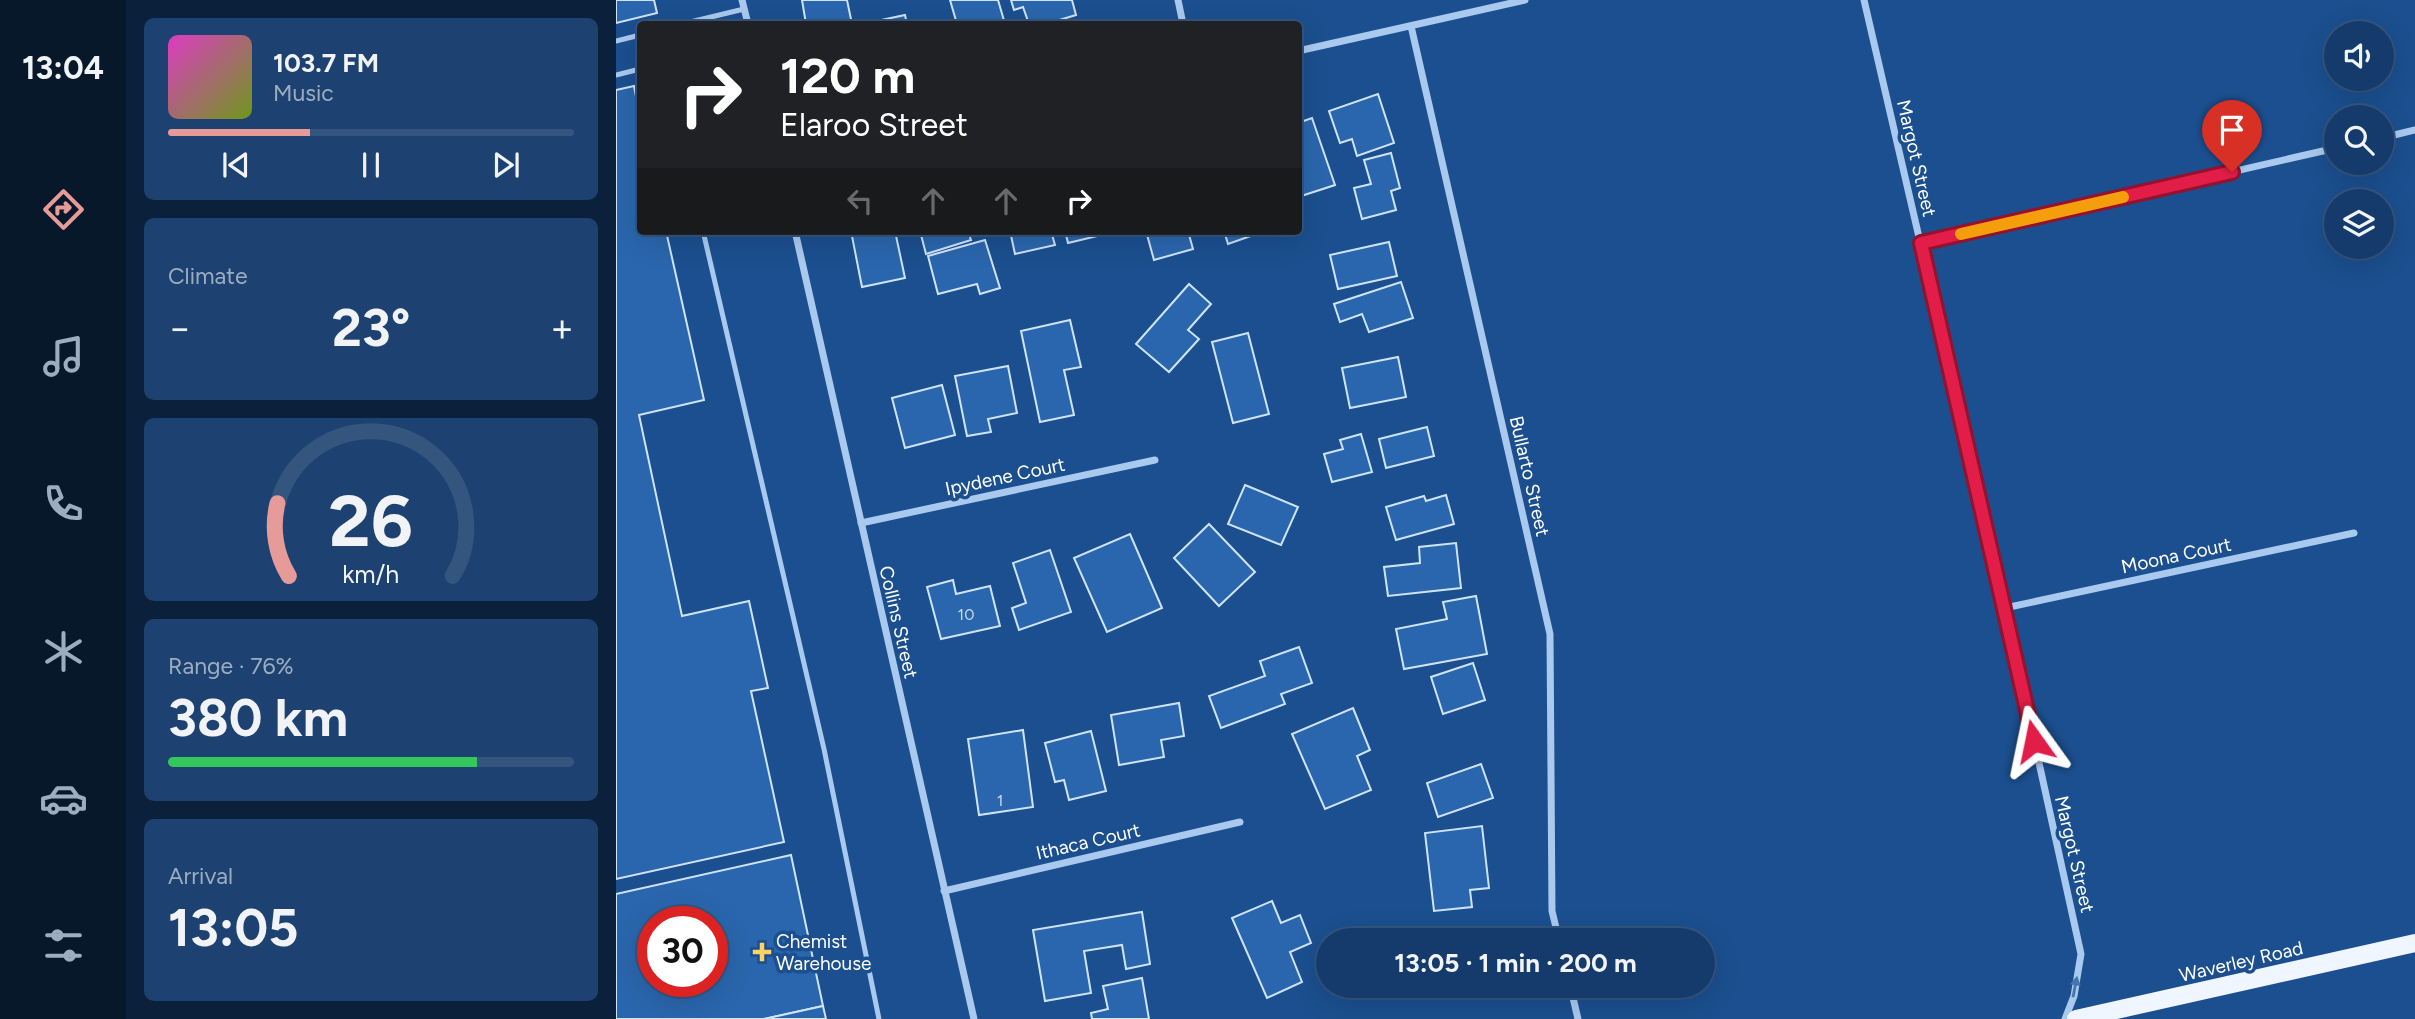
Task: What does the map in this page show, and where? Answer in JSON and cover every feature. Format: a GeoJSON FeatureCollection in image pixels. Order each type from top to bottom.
{"type":"FeatureCollection","features":[{"type":"Feature","properties":{"kind":"main road","name":"Waverley Road"},"geometry":{"type":"LineString","coordinates":[[2076,1019],[2126,1014],[2415,943]]}},
{"type":"Feature","properties":{"kind":"street"},"geometry":{"type":"LineString","coordinates":[[742,0],[747,21]]}},
{"type":"Feature","properties":{"kind":"street"},"geometry":{"type":"LineString","coordinates":[[1178,0],[1183,21]]}},
{"type":"Feature","properties":{"kind":"street"},"geometry":{"type":"LineString","coordinates":[[1302,50],[1525,0]]}},
{"type":"Feature","properties":{"kind":"street","name":"Margot Street"},"geometry":{"type":"LineString","coordinates":[[1864,0],[2005,608],[2081,954],[2074,996],[2065,1019]]}},
{"type":"Feature","properties":{"kind":"street","name":"Bullarto Street"},"geometry":{"type":"LineString","coordinates":[[1411,26],[1550,634],[1552,911],[1556,928]]}},
{"type":"Feature","properties":{"kind":"street"},"geometry":{"type":"LineString","coordinates":[[2394,135],[2415,130]]}},
{"type":"Feature","properties":{"kind":"street"},"geometry":{"type":"LineString","coordinates":[[1921,243],[2324,151]]}},
{"type":"Feature","properties":{"kind":"street","name":"Collins Street"},"geometry":{"type":"LineString","coordinates":[[796,235],[974,1019]]}},
{"type":"Feature","properties":{"kind":"street","name":"Ipydene Court"},"geometry":{"type":"LineString","coordinates":[[861,523],[1155,460]]}},
{"type":"Feature","properties":{"kind":"street","name":"Moona Court"},"geometry":{"type":"LineString","coordinates":[[2005,608],[2354,533]]}},
{"type":"Feature","properties":{"kind":"street","name":"Ithaca Court"},"geometry":{"type":"LineString","coordinates":[[944,891],[1240,822]]}},
{"type":"Feature","properties":{"kind":"street"},"geometry":{"type":"LineString","coordinates":[[1573,998],[1578,1019]]}},
{"type":"Feature","properties":{"kind":"lane"},"geometry":{"type":"LineString","coordinates":[[694,21],[744,9]]}},
{"type":"Feature","properties":{"kind":"lane"},"geometry":{"type":"LineString","coordinates":[[616,41],[637,36]]}},
{"type":"Feature","properties":{"kind":"lane"},"geometry":{"type":"LineString","coordinates":[[616,75],[637,70]]}},
{"type":"Feature","properties":{"kind":"lane"},"geometry":{"type":"LineString","coordinates":[[704,235],[824,749],[879,1019]]}},
{"type":"Feature","properties":{"kind":"building"},"geometry":{"type":"Polygon","coordinates":[[[616,0],[654,0],[657,13],[616,23],[616,0]]]}},
{"type":"Feature","properties":{"kind":"building"},"geometry":{"type":"Polygon","coordinates":[[[802,0],[847,0],[851,21],[806,21],[802,0]]]}},
{"type":"Feature","properties":{"kind":"building"},"geometry":{"type":"Polygon","coordinates":[[[950,0],[998,0],[1004,21],[956,21],[950,0]]]}},
{"type":"Feature","properties":{"kind":"building"},"geometry":{"type":"Polygon","coordinates":[[[1011,0],[1072,0],[1076,15],[1056,21],[1028,21],[1023,7],[1014,10],[1011,0]]]}},
{"type":"Feature","properties":{"kind":"building"},"geometry":{"type":"Polygon","coordinates":[[[905,15],[906,21],[877,21],[905,15]]]}},
{"type":"Feature","properties":{"kind":"building"},"geometry":{"type":"Polygon","coordinates":[[[634,86],[637,102],[637,235],[667,235],[704,400],[639,415],[682,616],[749,601],[768,688],[751,691],[784,842],[616,879],[616,90],[634,86]]]}},
{"type":"Feature","properties":{"kind":"building"},"geometry":{"type":"Polygon","coordinates":[[[1378,94],[1394,143],[1357,156],[1352,139],[1340,143],[1329,111],[1378,94]]]}},
{"type":"Feature","properties":{"kind":"building"},"geometry":{"type":"Polygon","coordinates":[[[1312,118],[1335,185],[1302,196],[1302,122],[1312,118]]]}},
{"type":"Feature","properties":{"kind":"building"},"geometry":{"type":"Polygon","coordinates":[[[1391,153],[1400,188],[1391,191],[1396,210],[1362,219],[1354,188],[1371,184],[1364,160],[1391,153]]]}},
{"type":"Feature","properties":{"kind":"building"},"geometry":{"type":"Polygon","coordinates":[[[852,235],[896,235],[905,278],[862,287],[852,235]]]}},
{"type":"Feature","properties":{"kind":"building"},"geometry":{"type":"Polygon","coordinates":[[[921,235],[969,235],[971,240],[926,254],[921,235]]]}},
{"type":"Feature","properties":{"kind":"building"},"geometry":{"type":"Polygon","coordinates":[[[1011,235],[1052,235],[1055,245],[1015,254],[1011,235]]]}},
{"type":"Feature","properties":{"kind":"building"},"geometry":{"type":"Polygon","coordinates":[[[1066,235],[1102,235],[1068,243],[1066,235]]]}},
{"type":"Feature","properties":{"kind":"building"},"geometry":{"type":"Polygon","coordinates":[[[1147,235],[1189,235],[1193,249],[1154,260],[1147,235]]]}},
{"type":"Feature","properties":{"kind":"building"},"geometry":{"type":"Polygon","coordinates":[[[1225,235],[1254,235],[1228,244],[1225,235]]]}},
{"type":"Feature","properties":{"kind":"building"},"geometry":{"type":"Polygon","coordinates":[[[985,240],[1000,288],[980,294],[977,284],[938,294],[928,256],[985,240]]]}},
{"type":"Feature","properties":{"kind":"building"},"geometry":{"type":"Polygon","coordinates":[[[1389,242],[1397,276],[1338,289],[1330,255],[1389,242]]]}},
{"type":"Feature","properties":{"kind":"building"},"geometry":{"type":"Polygon","coordinates":[[[1401,282],[1413,318],[1369,332],[1362,314],[1340,322],[1334,304],[1401,282]]]}},
{"type":"Feature","properties":{"kind":"building"},"geometry":{"type":"Polygon","coordinates":[[[1189,284],[1211,304],[1188,330],[1199,339],[1169,372],[1136,344],[1189,284]]]}},
{"type":"Feature","properties":{"kind":"building"},"geometry":{"type":"Polygon","coordinates":[[[1070,320],[1081,367],[1064,370],[1074,415],[1040,422],[1021,331],[1070,320]]]}},
{"type":"Feature","properties":{"kind":"building"},"geometry":{"type":"Polygon","coordinates":[[[1248,333],[1269,414],[1233,423],[1212,342],[1248,333]]]}},
{"type":"Feature","properties":{"kind":"building"},"geometry":{"type":"Polygon","coordinates":[[[1398,357],[1406,397],[1350,408],[1342,368],[1398,357]]]}},
{"type":"Feature","properties":{"kind":"building"},"geometry":{"type":"Polygon","coordinates":[[[1008,366],[1017,413],[988,419],[991,432],[967,436],[955,376],[1008,366]]]}},
{"type":"Feature","properties":{"kind":"building"},"geometry":{"type":"Polygon","coordinates":[[[942,385],[955,435],[905,448],[892,398],[942,385]]]}},
{"type":"Feature","properties":{"kind":"building"},"geometry":{"type":"Polygon","coordinates":[[[1427,427],[1434,456],[1386,468],[1379,439],[1427,427]]]}},
{"type":"Feature","properties":{"kind":"building"},"geometry":{"type":"Polygon","coordinates":[[[1361,434],[1372,472],[1332,482],[1324,454],[1343,449],[1340,440],[1361,434]]]}},
{"type":"Feature","properties":{"kind":"building"},"geometry":{"type":"Polygon","coordinates":[[[1245,485],[1298,507],[1281,545],[1228,524],[1245,485]]]}},
{"type":"Feature","properties":{"kind":"building"},"geometry":{"type":"Polygon","coordinates":[[[1446,495],[1454,524],[1396,540],[1386,507],[1424,496],[1426,501],[1446,495]]]}},
{"type":"Feature","properties":{"kind":"building"},"geometry":{"type":"Polygon","coordinates":[[[1209,524],[1255,572],[1219,606],[1174,558],[1209,524]]]}},
{"type":"Feature","properties":{"kind":"building"},"geometry":{"type":"Polygon","coordinates":[[[1130,534],[1162,608],[1107,632],[1074,558],[1130,534]]]}},
{"type":"Feature","properties":{"kind":"building"},"geometry":{"type":"Polygon","coordinates":[[[1456,543],[1461,588],[1388,596],[1384,567],[1420,563],[1419,547],[1456,543]]]}},
{"type":"Feature","properties":{"kind":"building"},"geometry":{"type":"Polygon","coordinates":[[[1050,550],[1071,612],[1019,630],[1012,608],[1026,603],[1013,563],[1050,550]]]}},
{"type":"Feature","properties":{"kind":"building"},"geometry":{"type":"Polygon","coordinates":[[[953,580],[956,594],[990,586],[1000,626],[941,639],[927,587],[953,580]]]}},
{"type":"Feature","properties":{"kind":"building"},"geometry":{"type":"Polygon","coordinates":[[[1476,596],[1487,654],[1404,669],[1396,629],[1447,619],[1443,602],[1476,596]]]}},
{"type":"Feature","properties":{"kind":"building"},"geometry":{"type":"Polygon","coordinates":[[[1299,647],[1312,683],[1281,694],[1285,704],[1221,728],[1209,696],[1265,676],[1260,661],[1299,647]]]}},
{"type":"Feature","properties":{"kind":"building"},"geometry":{"type":"Polygon","coordinates":[[[1473,663],[1485,700],[1443,714],[1431,677],[1473,663]]]}},
{"type":"Feature","properties":{"kind":"building"},"geometry":{"type":"Polygon","coordinates":[[[1179,703],[1184,736],[1161,740],[1164,757],[1119,765],[1111,715],[1179,703]]]}},
{"type":"Feature","properties":{"kind":"building"},"geometry":{"type":"Polygon","coordinates":[[[1353,708],[1370,750],[1357,756],[1371,790],[1325,809],[1292,734],[1353,708]]]}},
{"type":"Feature","properties":{"kind":"building"},"geometry":{"type":"Polygon","coordinates":[[[1023,730],[1033,807],[979,815],[968,739],[1023,730]]]}},
{"type":"Feature","properties":{"kind":"building"},"geometry":{"type":"Polygon","coordinates":[[[1091,731],[1106,791],[1069,800],[1064,780],[1055,782],[1045,743],[1091,731]]]}},
{"type":"Feature","properties":{"kind":"building"},"geometry":{"type":"Polygon","coordinates":[[[1481,764],[1493,798],[1438,817],[1427,783],[1481,764]]]}},
{"type":"Feature","properties":{"kind":"building"},"geometry":{"type":"Polygon","coordinates":[[[1482,826],[1489,888],[1470,890],[1472,907],[1434,911],[1425,833],[1482,826]]]}},
{"type":"Feature","properties":{"kind":"building","name":"Chemist Warehouse"},"geometry":{"type":"Polygon","coordinates":[[[791,855],[823,1006],[764,1019],[616,1019],[616,894],[791,855]]]}},
{"type":"Feature","properties":{"kind":"building"},"geometry":{"type":"Polygon","coordinates":[[[1272,901],[1281,923],[1300,915],[1311,943],[1290,952],[1302,982],[1267,998],[1232,918],[1272,901]]]}},
{"type":"Feature","properties":{"kind":"building"},"geometry":{"type":"Polygon","coordinates":[[[1142,912],[1150,964],[1126,969],[1122,945],[1084,951],[1091,993],[1045,1001],[1033,930],[1142,912]]]}},
{"type":"Feature","properties":{"kind":"building"},"geometry":{"type":"Polygon","coordinates":[[[1142,978],[1149,1019],[1092,1019],[1091,1013],[1108,1009],[1103,986],[1142,978]]]}},
{"type":"Feature","properties":{"kind":"building"},"geometry":{"type":"Polygon","coordinates":[[[823,1006],[826,1019],[764,1019],[823,1006]]]}},
{"type":"Feature","properties":{"kind":"slow traffic"},"geometry":{"type":"LineString","coordinates":[[1961,234],[2123,197]]}},
{"type":"Feature","properties":{"kind":"place","name":"Chemist Warehouse"},"geometry":{"type":"Point","coordinates":[762,952]}},
{"type":"Feature","properties":{"kind":"route"},"geometry":{"type":"LineString","coordinates":[[2034,741],[1921,243],[2232,172]]}}]}
